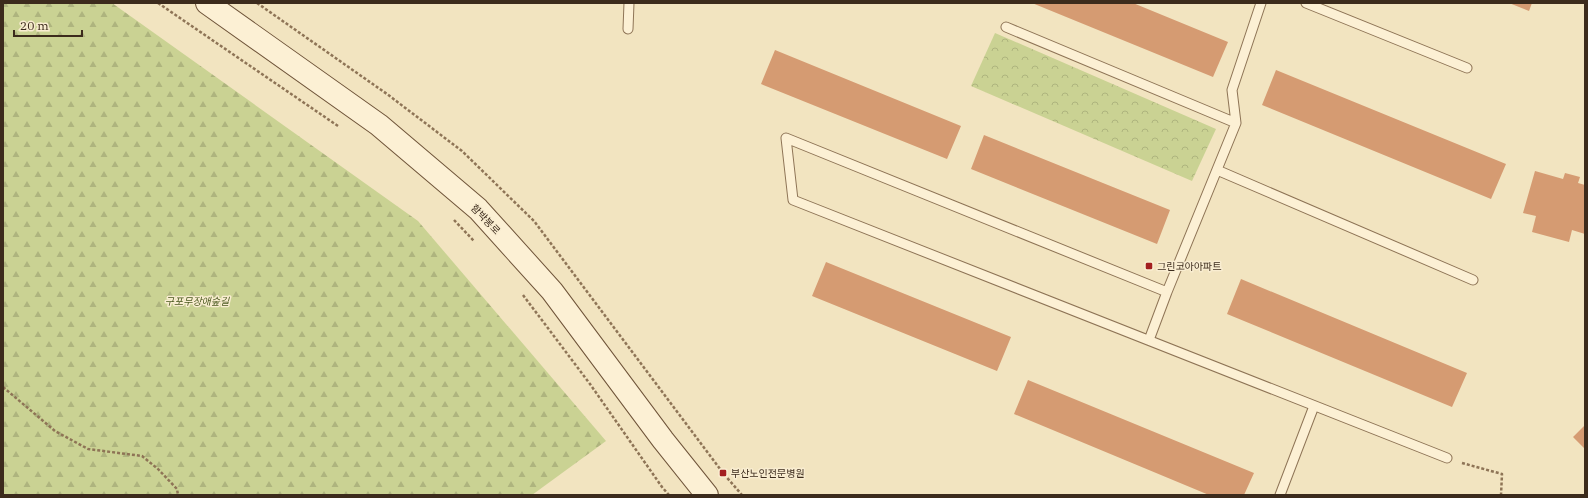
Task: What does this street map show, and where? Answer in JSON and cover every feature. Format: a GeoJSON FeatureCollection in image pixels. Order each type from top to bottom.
{"type":"FeatureCollection","features":[{"type":"Feature","properties":{"kind":"main road","name":"함박봉로"},"geometry":{"type":"LineString","coordinates":[[207,3],[379,124],[478,209],[552,291],[707,495]]}},
{"type":"Feature","properties":{"kind":"lane"},"geometry":{"type":"LineString","coordinates":[[628,29],[629,3]]}},
{"type":"Feature","properties":{"kind":"lane"},"geometry":{"type":"LineString","coordinates":[[1149,340],[1236,123],[1232,90],[1261,3]]}},
{"type":"Feature","properties":{"kind":"lane"},"geometry":{"type":"LineString","coordinates":[[1306,3],[1467,68]]}},
{"type":"Feature","properties":{"kind":"lane"},"geometry":{"type":"LineString","coordinates":[[1006,27],[1236,123]]}},
{"type":"Feature","properties":{"kind":"lane"},"geometry":{"type":"LineString","coordinates":[[1167,292],[786,138],[793,200],[1447,458]]}},
{"type":"Feature","properties":{"kind":"lane"},"geometry":{"type":"LineString","coordinates":[[1217,170],[1474,280]]}},
{"type":"Feature","properties":{"kind":"lane"},"geometry":{"type":"LineString","coordinates":[[1280,495],[1314,406]]}},
{"type":"Feature","properties":{"kind":"path"},"geometry":{"type":"LineString","coordinates":[[158,3],[340,128]]}},
{"type":"Feature","properties":{"kind":"path"},"geometry":{"type":"LineString","coordinates":[[451,218],[478,245]]}},
{"type":"Feature","properties":{"kind":"path"},"geometry":{"type":"LineString","coordinates":[[519,290],[590,384],[669,495]]}},
{"type":"Feature","properties":{"kind":"path"},"geometry":{"type":"LineString","coordinates":[[3,387],[54,430],[88,449],[142,456],[158,469],[177,489],[178,495]]}},
{"type":"Feature","properties":{"kind":"path"},"geometry":{"type":"LineString","coordinates":[[1447,458],[1502,474],[1501,495]]}},
{"type":"Feature","properties":{"kind":"green space","name":"구포무장애숲길"},"geometry":{"type":"Polygon","coordinates":[[[3,3],[112,3],[418,221],[606,441],[532,495],[3,495],[3,3]]]}},
{"type":"Feature","properties":{"kind":"green space"},"geometry":{"type":"Polygon","coordinates":[[[995,33],[1216,129],[1192,181],[971,86],[995,33]]]}},
{"type":"Feature","properties":{"kind":"building"},"geometry":{"type":"Polygon","coordinates":[[[1032,3],[1133,3],[1228,42],[1213,77],[1032,3]]]}},
{"type":"Feature","properties":{"kind":"building"},"geometry":{"type":"Polygon","coordinates":[[[1509,3],[1532,3],[1529,11],[1509,3]]]}},
{"type":"Feature","properties":{"kind":"building"},"geometry":{"type":"Polygon","coordinates":[[[775,50],[961,126],[947,159],[761,84],[775,50]]]}},
{"type":"Feature","properties":{"kind":"building"},"geometry":{"type":"Polygon","coordinates":[[[1276,70],[1506,164],[1491,199],[1262,105],[1276,70]]]}},
{"type":"Feature","properties":{"kind":"building"},"geometry":{"type":"Polygon","coordinates":[[[984,135],[1170,210],[1157,244],[971,169],[984,135]]]}},
{"type":"Feature","properties":{"kind":"building"},"geometry":{"type":"Polygon","coordinates":[[[1535,171],[1563,179],[1565,173],[1580,177],[1578,183],[1585,185],[1585,234],[1572,230],[1569,242],[1532,232],[1536,216],[1523,213],[1535,171]]]}},
{"type":"Feature","properties":{"kind":"building"},"geometry":{"type":"Polygon","coordinates":[[[826,262],[1011,337],[997,371],[812,296],[826,262]]]}},
{"type":"Feature","properties":{"kind":"building"},"geometry":{"type":"Polygon","coordinates":[[[1241,279],[1467,373],[1452,407],[1227,314],[1241,279]]]}},
{"type":"Feature","properties":{"kind":"building"},"geometry":{"type":"Polygon","coordinates":[[[1028,380],[1254,473],[1244,495],[1209,495],[1014,414],[1028,380]]]}},
{"type":"Feature","properties":{"kind":"building"},"geometry":{"type":"Polygon","coordinates":[[[1585,425],[1585,449],[1573,437],[1585,425]]]}},
{"type":"Feature","properties":{"kind":"place","name":"그린코아아파트"},"geometry":{"type":"Point","coordinates":[1149,266]}},
{"type":"Feature","properties":{"kind":"place","name":"부산노인전문병원"},"geometry":{"type":"Point","coordinates":[723,473]}}]}
